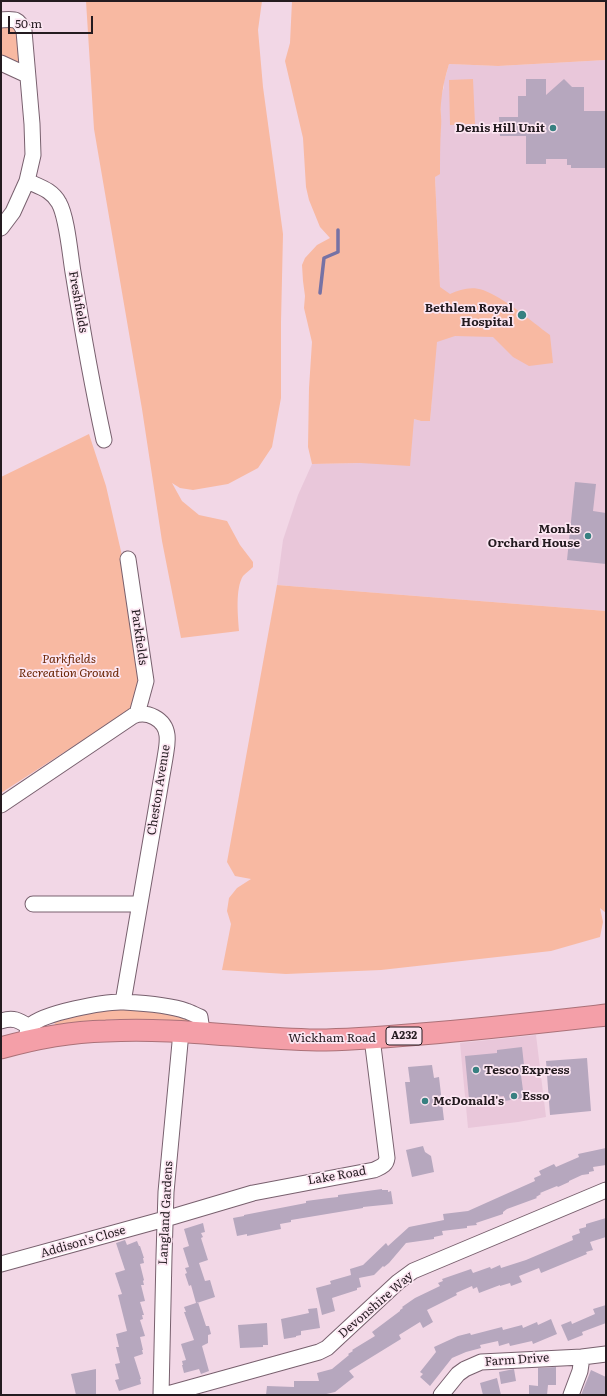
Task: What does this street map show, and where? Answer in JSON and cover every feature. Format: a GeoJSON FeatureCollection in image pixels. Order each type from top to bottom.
{"type":"FeatureCollection","features":[{"type":"Feature","properties":{"kind":"highway","name":"Wickham Road"},"geometry":{"type":"LineString","coordinates":[[1,1048],[29,1034],[56,1036],[101,1031],[129,1030],[191,1032],[302,1039],[372,1038],[448,1032],[606,1015]]}},
{"type":"Feature","properties":{"kind":"street"},"geometry":{"type":"LineString","coordinates":[[1,20],[13,19],[20,22],[24,31],[32,124],[33,155],[27,181],[13,212],[1,228]]}},
{"type":"Feature","properties":{"kind":"street"},"geometry":{"type":"LineString","coordinates":[[1,63],[27,75]]}},
{"type":"Feature","properties":{"kind":"street","name":"Freshfields"},"geometry":{"type":"LineString","coordinates":[[27,181],[49,191],[60,205],[64,219],[104,440]]}},
{"type":"Feature","properties":{"kind":"street","name":"Parkfields"},"geometry":{"type":"LineString","coordinates":[[128,559],[146,681],[137,714]]}},
{"type":"Feature","properties":{"kind":"street"},"geometry":{"type":"LineString","coordinates":[[1,805],[137,714]]}},
{"type":"Feature","properties":{"kind":"street","name":"Cheston Avenue"},"geometry":{"type":"LineString","coordinates":[[123,1002],[165,758],[167,736],[166,731],[158,719],[148,714],[137,714]]}},
{"type":"Feature","properties":{"kind":"street"},"geometry":{"type":"LineString","coordinates":[[33,904],[140,904]]}},
{"type":"Feature","properties":{"kind":"street","name":"Wickham Road"},"geometry":{"type":"LineString","coordinates":[[29,1034],[33,1023],[52,1015],[94,1004],[123,1002],[185,1010],[200,1017],[201,1024],[191,1032]]}},
{"type":"Feature","properties":{"kind":"street"},"geometry":{"type":"LineString","coordinates":[[1,1021],[12,1018],[19,1020],[29,1034]]}},
{"type":"Feature","properties":{"kind":"street","name":"Langland Gardens"},"geometry":{"type":"LineString","coordinates":[[162,1395],[165,1219],[168,1173],[191,1032]]}},
{"type":"Feature","properties":{"kind":"street","name":"Lake Road"},"geometry":{"type":"LineString","coordinates":[[165,1219],[257,1192],[374,1170],[385,1164],[387,1161],[386,1151],[372,1038]]}},
{"type":"Feature","properties":{"kind":"street","name":"Devonshire Way"},"geometry":{"type":"LineString","coordinates":[[162,1395],[319,1352],[331,1344],[398,1282],[413,1271],[606,1190]]}},
{"type":"Feature","properties":{"kind":"street","name":"Addison's Close"},"geometry":{"type":"LineString","coordinates":[[1,1264],[165,1219]]}},
{"type":"Feature","properties":{"kind":"street","name":"Farm Drive"},"geometry":{"type":"LineString","coordinates":[[441,1395],[464,1369],[481,1362],[582,1357],[606,1354]]}},
{"type":"Feature","properties":{"kind":"street"},"geometry":{"type":"LineString","coordinates":[[571,1395],[580,1371],[582,1357]]}},
{"type":"Feature","properties":{"kind":"shaded area","name":"Bethlem Royal Hospital"},"geometry":{"type":"Polygon","coordinates":[[[606,60],[606,611],[277,585],[283,540],[298,495],[312,464],[360,463],[414,419],[430,421],[440,288],[435,177],[441,127],[441,96],[449,64],[498,66],[606,60]]]}},
{"type":"Feature","properties":{"kind":"shaded area","name":"Esso"},"geometry":{"type":"Polygon","coordinates":[[[536,1035],[546,1117],[468,1128],[460,1043],[536,1035]]]}},
{"type":"Feature","properties":{"kind":"green space"},"geometry":{"type":"Polygon","coordinates":[[[86,1],[262,1],[258,30],[263,87],[283,234],[281,398],[272,447],[258,468],[228,484],[193,490],[180,488],[172,483],[182,501],[199,515],[227,521],[240,545],[253,562],[253,567],[243,576],[240,581],[238,595],[239,631],[181,638],[162,541],[142,409],[94,129],[86,1]]]}},
{"type":"Feature","properties":{"kind":"green space"},"geometry":{"type":"Polygon","coordinates":[[[292,1],[606,1],[606,60],[498,66],[449,64],[441,103],[440,174],[435,177],[440,287],[450,294],[475,288],[500,298],[509,304],[550,335],[553,363],[529,366],[513,357],[493,337],[455,336],[437,342],[430,421],[414,419],[410,466],[360,463],[312,464],[308,447],[309,388],[312,342],[304,308],[305,296],[302,265],[305,258],[317,245],[330,238],[320,227],[309,200],[306,187],[303,138],[285,61],[290,43],[292,1]]]}},
{"type":"Feature","properties":{"kind":"green space"},"geometry":{"type":"Polygon","coordinates":[[[1,24],[17,26],[22,63],[19,67],[1,59],[1,24]]]}},
{"type":"Feature","properties":{"kind":"green space"},"geometry":{"type":"Polygon","coordinates":[[[473,79],[475,124],[450,125],[449,80],[473,79]]]}},
{"type":"Feature","properties":{"kind":"green space","name":"Parkfields Recreation Ground"},"geometry":{"type":"Polygon","coordinates":[[[89,434],[106,486],[123,560],[141,681],[131,709],[1,793],[1,477],[89,434]]]}},
{"type":"Feature","properties":{"kind":"green space"},"geometry":{"type":"Polygon","coordinates":[[[277,585],[606,611],[606,913],[600,908],[603,922],[600,937],[551,951],[381,970],[286,974],[222,970],[231,924],[227,911],[229,898],[237,888],[251,879],[235,876],[227,862],[277,585]]]}},
{"type":"Feature","properties":{"kind":"green space"},"geometry":{"type":"Polygon","coordinates":[[[106,1009],[159,1012],[189,1020],[188,1022],[155,1019],[122,1019],[56,1025],[54,1023],[82,1014],[106,1009]]]}},
{"type":"Feature","properties":{"kind":"building","name":"Denis Hill Unit"},"geometry":{"type":"Polygon","coordinates":[[[526,79],[546,79],[546,95],[564,79],[572,87],[584,87],[584,111],[606,111],[606,168],[571,168],[571,165],[567,165],[567,159],[546,159],[546,164],[526,164],[526,136],[500,136],[499,117],[518,117],[518,96],[526,96],[526,79]]]}},
{"type":"Feature","properties":{"kind":"building","name":"Monks Orchard House"},"geometry":{"type":"Polygon","coordinates":[[[575,482],[596,484],[593,511],[606,513],[606,564],[567,560],[575,482]]]}},
{"type":"Feature","properties":{"kind":"building"},"geometry":{"type":"Polygon","coordinates":[[[522,1047],[525,1074],[521,1075],[524,1098],[504,1101],[504,1096],[469,1099],[465,1056],[497,1053],[497,1050],[522,1047]]]}},
{"type":"Feature","properties":{"kind":"building"},"geometry":{"type":"Polygon","coordinates":[[[587,1058],[591,1111],[550,1115],[546,1061],[587,1058]]]}},
{"type":"Feature","properties":{"kind":"building","name":"McDonald's"},"geometry":{"type":"Polygon","coordinates":[[[432,1065],[434,1078],[439,1077],[444,1120],[410,1124],[405,1082],[410,1082],[408,1067],[432,1065]]]}},
{"type":"Feature","properties":{"kind":"building"},"geometry":{"type":"Polygon","coordinates":[[[423,1146],[425,1152],[431,1156],[434,1172],[412,1177],[406,1150],[423,1146]]]}},
{"type":"Feature","properties":{"kind":"building"},"geometry":{"type":"Polygon","coordinates":[[[606,1148],[606,1165],[593,1167],[594,1171],[589,1172],[589,1174],[582,1175],[558,1187],[557,1186],[540,1193],[541,1194],[536,1197],[537,1198],[507,1209],[503,1212],[503,1214],[476,1223],[477,1225],[467,1226],[467,1228],[442,1231],[443,1235],[434,1237],[434,1239],[406,1243],[389,1263],[384,1267],[383,1266],[374,1275],[359,1278],[361,1287],[357,1288],[357,1290],[332,1298],[335,1311],[322,1315],[316,1288],[331,1284],[330,1281],[351,1275],[350,1269],[363,1265],[386,1243],[388,1246],[409,1227],[444,1220],[443,1214],[468,1211],[535,1181],[534,1178],[541,1175],[539,1171],[554,1164],[556,1167],[579,1157],[578,1154],[606,1148]]]}},
{"type":"Feature","properties":{"kind":"building"},"geometry":{"type":"Polygon","coordinates":[[[382,1189],[388,1190],[388,1192],[391,1191],[393,1204],[363,1207],[291,1220],[291,1222],[280,1224],[281,1229],[247,1236],[247,1234],[237,1236],[233,1218],[306,1203],[306,1201],[382,1189]]]}},
{"type":"Feature","properties":{"kind":"building"},"geometry":{"type":"Polygon","coordinates":[[[606,1218],[606,1237],[590,1242],[593,1250],[586,1252],[587,1254],[541,1273],[539,1268],[519,1276],[522,1282],[511,1286],[510,1283],[500,1285],[479,1293],[477,1287],[473,1289],[472,1286],[456,1293],[457,1295],[427,1310],[433,1322],[423,1328],[420,1322],[399,1335],[401,1339],[349,1371],[354,1377],[335,1392],[322,1395],[266,1395],[267,1386],[294,1387],[294,1381],[319,1381],[317,1373],[332,1369],[349,1355],[348,1354],[353,1351],[352,1350],[375,1336],[372,1332],[400,1311],[403,1308],[402,1307],[415,1298],[440,1286],[438,1283],[443,1281],[442,1279],[471,1269],[473,1273],[490,1267],[491,1269],[500,1265],[501,1268],[526,1260],[573,1240],[572,1236],[580,1233],[579,1229],[586,1227],[586,1224],[606,1218]]]}},
{"type":"Feature","properties":{"kind":"building"},"geometry":{"type":"Polygon","coordinates":[[[203,1223],[205,1232],[201,1233],[203,1237],[201,1238],[208,1260],[199,1263],[205,1281],[210,1280],[215,1297],[198,1303],[206,1326],[209,1326],[211,1334],[208,1335],[208,1343],[202,1346],[209,1371],[201,1374],[199,1369],[184,1373],[182,1361],[186,1360],[181,1344],[194,1340],[184,1312],[186,1312],[184,1307],[196,1303],[191,1285],[189,1286],[185,1274],[187,1273],[185,1268],[189,1267],[183,1248],[189,1246],[184,1229],[203,1223]]]}},
{"type":"Feature","properties":{"kind":"building"},"geometry":{"type":"Polygon","coordinates":[[[125,1240],[127,1245],[137,1241],[144,1258],[144,1263],[140,1264],[144,1280],[144,1285],[141,1285],[145,1301],[140,1302],[144,1315],[142,1315],[143,1319],[140,1320],[145,1336],[140,1337],[143,1354],[134,1357],[141,1379],[141,1384],[119,1391],[115,1380],[119,1379],[115,1364],[120,1363],[116,1347],[119,1347],[116,1334],[127,1331],[118,1295],[122,1294],[115,1273],[125,1270],[116,1243],[125,1240]]]}},
{"type":"Feature","properties":{"kind":"building"},"geometry":{"type":"Polygon","coordinates":[[[606,1305],[606,1323],[582,1332],[583,1335],[568,1341],[561,1325],[571,1321],[572,1324],[595,1314],[593,1309],[606,1305]]]}},
{"type":"Feature","properties":{"kind":"building"},"geometry":{"type":"Polygon","coordinates":[[[317,1308],[320,1328],[301,1331],[301,1335],[284,1339],[281,1319],[309,1313],[308,1309],[317,1308]]]}},
{"type":"Feature","properties":{"kind":"building"},"geometry":{"type":"Polygon","coordinates":[[[551,1319],[557,1334],[533,1344],[532,1341],[510,1346],[509,1343],[499,1346],[498,1341],[480,1345],[481,1348],[452,1358],[430,1386],[420,1377],[423,1374],[420,1372],[436,1352],[434,1347],[458,1336],[470,1333],[471,1335],[502,1327],[503,1330],[522,1325],[523,1328],[537,1322],[538,1325],[551,1319]]]}},
{"type":"Feature","properties":{"kind":"building"},"geometry":{"type":"Polygon","coordinates":[[[267,1323],[268,1345],[263,1345],[263,1347],[240,1348],[238,1325],[267,1323]]]}},
{"type":"Feature","properties":{"kind":"building"},"geometry":{"type":"Polygon","coordinates":[[[556,1367],[556,1385],[548,1385],[547,1395],[529,1395],[529,1385],[538,1386],[538,1368],[556,1367]]]}},
{"type":"Feature","properties":{"kind":"building"},"geometry":{"type":"Polygon","coordinates":[[[96,1369],[96,1394],[76,1395],[71,1374],[96,1369]]]}},
{"type":"Feature","properties":{"kind":"building"},"geometry":{"type":"Polygon","coordinates":[[[514,1369],[516,1381],[501,1384],[499,1372],[514,1369]]]}},
{"type":"Feature","properties":{"kind":"building"},"geometry":{"type":"Polygon","coordinates":[[[591,1370],[606,1377],[606,1395],[581,1395],[591,1370]]]}},
{"type":"Feature","properties":{"kind":"building"},"geometry":{"type":"Polygon","coordinates":[[[497,1378],[501,1395],[483,1395],[480,1383],[497,1378]]]}},
{"type":"Feature","properties":{"kind":"waterway"},"geometry":{"type":"LineString","coordinates":[[320,293],[324,258],[338,252],[338,230]]}},
{"type":"Feature","properties":{"kind":"place","name":"Denis Hill Unit"},"geometry":{"type":"Point","coordinates":[553,128]}},
{"type":"Feature","properties":{"kind":"place","name":"Bethlem Royal Hospital"},"geometry":{"type":"Point","coordinates":[522,315]}},
{"type":"Feature","properties":{"kind":"place","name":"Monks Orchard House"},"geometry":{"type":"Point","coordinates":[588,536]}},
{"type":"Feature","properties":{"kind":"place","name":"Tesco Express"},"geometry":{"type":"Point","coordinates":[476,1070]}},
{"type":"Feature","properties":{"kind":"place","name":"Esso"},"geometry":{"type":"Point","coordinates":[514,1096]}},
{"type":"Feature","properties":{"kind":"place","name":"McDonald's"},"geometry":{"type":"Point","coordinates":[425,1101]}}]}
